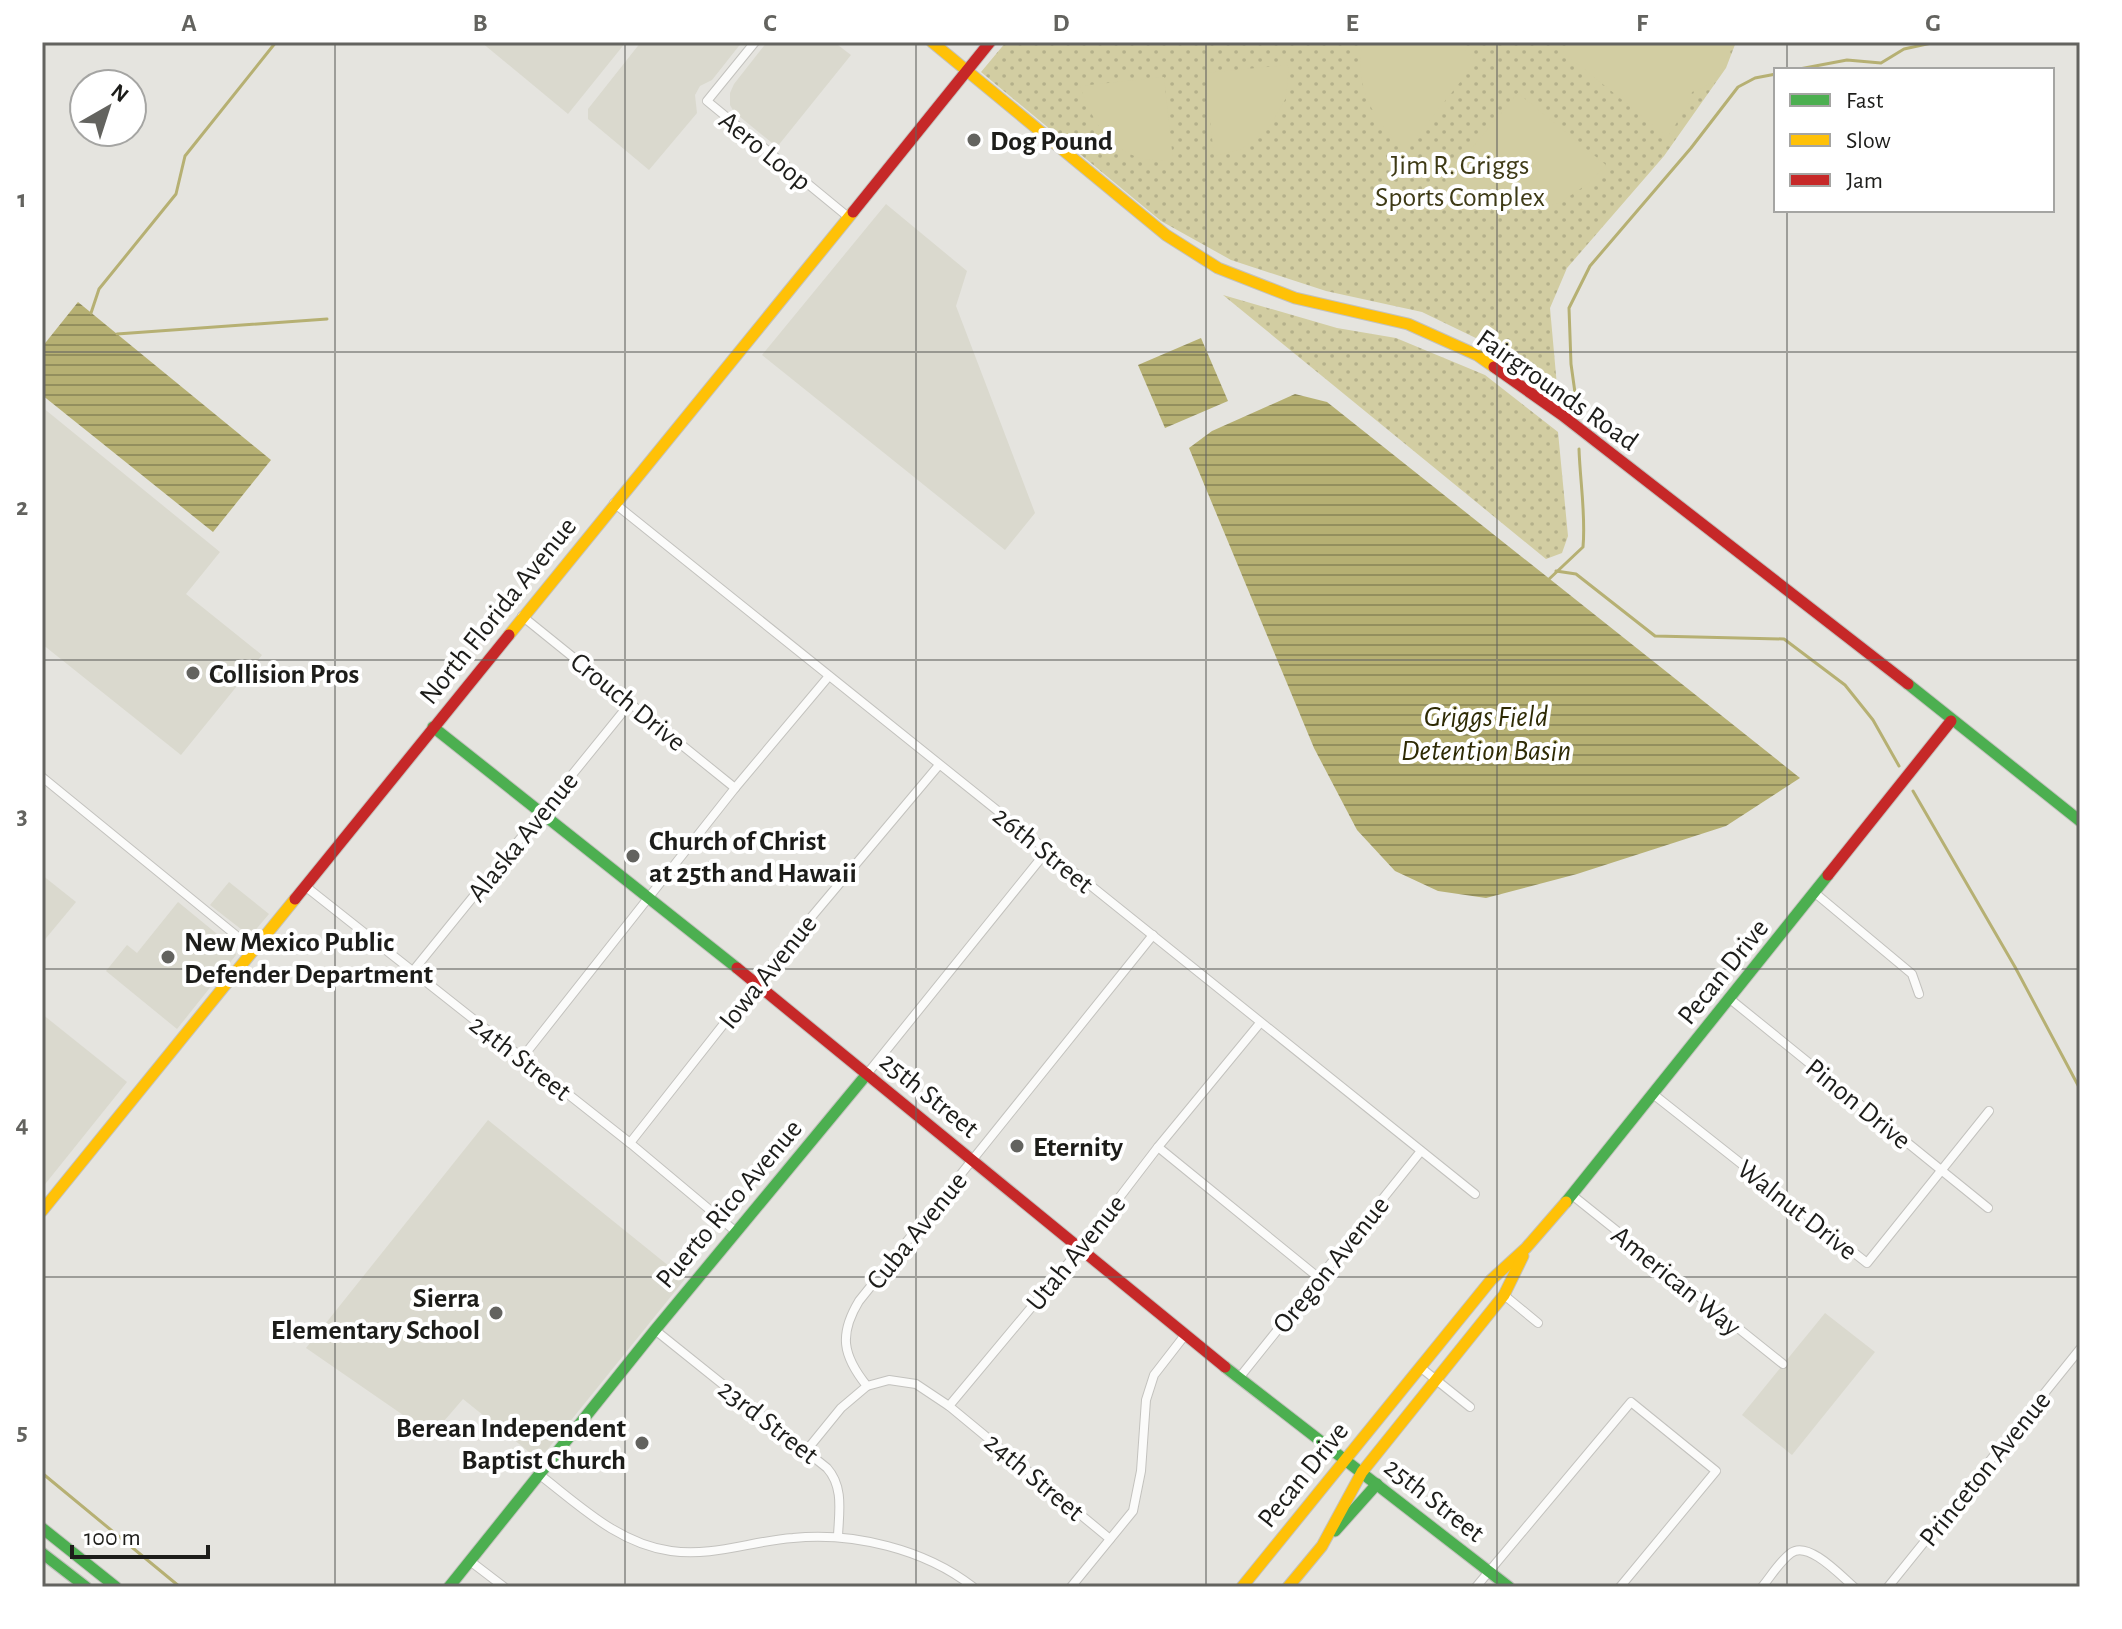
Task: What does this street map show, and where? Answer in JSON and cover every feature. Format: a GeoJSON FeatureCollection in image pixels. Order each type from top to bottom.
{"type":"FeatureCollection","features":[{"type":"Feature","properties":{"kind":"main road","name":"Fairgrounds Road"},"geometry":{"type":"LineString","coordinates":[[932,42],[1166,235],[1218,268],[1295,298],[1408,324],[1477,355],[1562,415],[1778,581],[2080,821]]}},
{"type":"Feature","properties":{"kind":"main road","name":"North Florida Avenue"},"geometry":{"type":"LineString","coordinates":[[42,1211],[990,42]]}},
{"type":"Feature","properties":{"kind":"main road","name":"Pecan Drive"},"geometry":{"type":"LineString","coordinates":[[1242,1587],[1491,1280],[1526,1248],[1572,1195],[1951,721]]}},
{"type":"Feature","properties":{"kind":"main road","name":"25th Street"},"geometry":{"type":"LineString","coordinates":[[433,727],[756,983],[1185,1335],[1509,1587]]}},
{"type":"Feature","properties":{"kind":"main road","name":"Puerto Rico Avenue"},"geometry":{"type":"LineString","coordinates":[[449,1587],[735,1231],[867,1074]]}},
{"type":"Feature","properties":{"kind":"main road","name":"Pecan Drive"},"geometry":{"type":"LineString","coordinates":[[1288,1587],[1322,1546],[1362,1472],[1504,1295],[1526,1248]]}},
{"type":"Feature","properties":{"kind":"main road"},"geometry":{"type":"LineString","coordinates":[[1322,1546],[1377,1484]]}},
{"type":"Feature","properties":{"kind":"main road"},"geometry":{"type":"LineString","coordinates":[[42,1528],[116,1587]]}},
{"type":"Feature","properties":{"kind":"main road"},"geometry":{"type":"LineString","coordinates":[[42,1553],[84,1586]]}},
{"type":"Feature","properties":{"kind":"street","name":"Aero Loop"},"geometry":{"type":"LineString","coordinates":[[755,42],[707,101],[847,216]]}},
{"type":"Feature","properties":{"kind":"street","name":"26th Street"},"geometry":{"type":"LineString","coordinates":[[614,503],[1475,1194]]}},
{"type":"Feature","properties":{"kind":"street","name":"Crouch Drive"},"geometry":{"type":"LineString","coordinates":[[522,616],[735,788]]}},
{"type":"Feature","properties":{"kind":"street"},"geometry":{"type":"LineString","coordinates":[[522,1058],[735,788],[829,676]]}},
{"type":"Feature","properties":{"kind":"street","name":"Alaska Avenue"},"geometry":{"type":"LineString","coordinates":[[413,971],[631,702]]}},
{"type":"Feature","properties":{"kind":"street","name":"Iowa Avenue"},"geometry":{"type":"LineString","coordinates":[[630,1143],[756,983],[939,765]]}},
{"type":"Feature","properties":{"kind":"street"},"geometry":{"type":"LineString","coordinates":[[42,777],[254,950]]}},
{"type":"Feature","properties":{"kind":"street","name":"Puerto Rico Avenue"},"geometry":{"type":"LineString","coordinates":[[867,1074],[1046,852]]}},
{"type":"Feature","properties":{"kind":"street","name":"24th Street"},"geometry":{"type":"LineString","coordinates":[[305,886],[630,1143],[735,1231]]}},
{"type":"Feature","properties":{"kind":"street"},"geometry":{"type":"LineString","coordinates":[[1815,893],[1912,974],[1919,994]]}},
{"type":"Feature","properties":{"kind":"street","name":"Cuba Avenue"},"geometry":{"type":"LineString","coordinates":[[867,1386],[853,1368],[846,1347],[847,1321],[859,1301],[1153,935]]}},
{"type":"Feature","properties":{"kind":"street","name":"Pinon Drive"},"geometry":{"type":"LineString","coordinates":[[1730,999],[1988,1208]]}},
{"type":"Feature","properties":{"kind":"street","name":"Utah Avenue"},"geometry":{"type":"LineString","coordinates":[[949,1406],[1080,1249],[1158,1147],[1260,1023]]}},
{"type":"Feature","properties":{"kind":"street","name":"Walnut Drive"},"geometry":{"type":"LineString","coordinates":[[1653,1094],[1867,1263],[1989,1111]]}},
{"type":"Feature","properties":{"kind":"street"},"geometry":{"type":"LineString","coordinates":[[1158,1147],[1319,1278]]}},
{"type":"Feature","properties":{"kind":"street","name":"Oregon Avenue"},"geometry":{"type":"LineString","coordinates":[[1239,1378],[1421,1151]]}},
{"type":"Feature","properties":{"kind":"street","name":"American Way"},"geometry":{"type":"LineString","coordinates":[[1572,1195],[1783,1364]]}},
{"type":"Feature","properties":{"kind":"street"},"geometry":{"type":"LineString","coordinates":[[1504,1295],[1538,1323]]}},
{"type":"Feature","properties":{"kind":"street","name":"23rd Street"},"geometry":{"type":"LineString","coordinates":[[655,1330],[833,1474],[840,1495],[838,1536]]}},
{"type":"Feature","properties":{"kind":"street"},"geometry":{"type":"LineString","coordinates":[[1071,1587],[1133,1511],[1141,1471],[1146,1400],[1154,1375],[1185,1335]]}},
{"type":"Feature","properties":{"kind":"street","name":"Princeton Avenue"},"geometry":{"type":"LineString","coordinates":[[1888,1587],[2080,1349]]}},
{"type":"Feature","properties":{"kind":"street"},"geometry":{"type":"LineString","coordinates":[[1420,1367],[1470,1407]]}},
{"type":"Feature","properties":{"kind":"street","name":"24th Street"},"geometry":{"type":"LineString","coordinates":[[867,1386],[889,1380],[916,1384],[949,1406],[1110,1539]]}},
{"type":"Feature","properties":{"kind":"street"},"geometry":{"type":"LineString","coordinates":[[806,1451],[841,1408],[867,1386]]}},
{"type":"Feature","properties":{"kind":"street"},"geometry":{"type":"LineString","coordinates":[[1476,1587],[1631,1402],[1716,1471],[1620,1587]]}},
{"type":"Feature","properties":{"kind":"street"},"geometry":{"type":"LineString","coordinates":[[540,1475],[593,1517],[617,1533],[644,1545],[671,1551],[711,1553],[791,1538],[838,1536],[891,1547],[925,1560],[973,1587]]}},
{"type":"Feature","properties":{"kind":"street"},"geometry":{"type":"LineString","coordinates":[[1762,1587],[1793,1551],[1801,1549],[1810,1551],[1854,1587]]}},
{"type":"Feature","properties":{"kind":"street"},"geometry":{"type":"LineString","coordinates":[[470,1561],[504,1587]]}},
{"type":"Feature","properties":{"kind":"street"},"geometry":{"type":"LineString","coordinates":[[84,1586],[95,1570]]}},
{"type":"Feature","properties":{"kind":"shaded area"},"geometry":{"type":"Polygon","coordinates":[[[481,42],[626,42],[568,114],[481,42]]]}},
{"type":"Feature","properties":{"kind":"shaded area"},"geometry":{"type":"Polygon","coordinates":[[[641,42],[742,42],[712,80],[700,86],[695,95],[697,113],[649,170],[588,119],[588,109],[641,42]]]}},
{"type":"Feature","properties":{"kind":"shaded area"},"geometry":{"type":"Polygon","coordinates":[[[767,42],[834,42],[851,55],[777,147],[734,112],[730,105],[734,84],[767,42]]]}},
{"type":"Feature","properties":{"kind":"shaded area"},"geometry":{"type":"Polygon","coordinates":[[[886,204],[967,271],[956,306],[1035,513],[1005,550],[762,355],[886,204]]]}},
{"type":"Feature","properties":{"kind":"shaded area"},"geometry":{"type":"Polygon","coordinates":[[[42,407],[220,552],[186,594],[262,655],[181,755],[42,644],[42,407]]]}},
{"type":"Feature","properties":{"kind":"shaded area"},"geometry":{"type":"Polygon","coordinates":[[[42,875],[76,902],[42,943],[42,875]]]}},
{"type":"Feature","properties":{"kind":"shaded area"},"geometry":{"type":"Polygon","coordinates":[[[229,882],[269,914],[252,934],[246,933],[210,905],[229,882]]]}},
{"type":"Feature","properties":{"kind":"shaded area"},"geometry":{"type":"Polygon","coordinates":[[[178,902],[233,947],[236,955],[177,1029],[106,971],[127,945],[137,953],[178,902]]]}},
{"type":"Feature","properties":{"kind":"shaded area"},"geometry":{"type":"Polygon","coordinates":[[[42,1014],[127,1082],[42,1188],[42,1014]]]}},
{"type":"Feature","properties":{"kind":"shaded area","name":"Sierra Elementary School"},"geometry":{"type":"Polygon","coordinates":[[[488,1120],[685,1279],[539,1460],[463,1399],[432,1435],[306,1348],[488,1120]]]}},
{"type":"Feature","properties":{"kind":"shaded area"},"geometry":{"type":"Polygon","coordinates":[[[1825,1313],[1875,1352],[1792,1455],[1742,1415],[1825,1313]]]}},
{"type":"Feature","properties":{"kind":"green space","name":"Jim R. Griggs Sports Complex"},"geometry":{"type":"Polygon","coordinates":[[[1006,42],[1736,42],[1726,68],[1664,156],[1567,268],[1550,308],[1557,386],[1513,356],[1422,312],[1326,291],[1231,260],[1161,221],[981,72],[1006,42]]]}},
{"type":"Feature","properties":{"kind":"green space"},"geometry":{"type":"Polygon","coordinates":[[[1363,42],[1455,42],[1477,61],[1406,150],[1384,127],[1368,102],[1361,74],[1363,42]]]}},
{"type":"Feature","properties":{"kind":"green space"},"geometry":{"type":"Polygon","coordinates":[[[1572,42],[1731,42],[1720,74],[1708,85],[1692,92],[1690,101],[1668,137],[1563,52],[1572,42]]]}},
{"type":"Feature","properties":{"kind":"green space"},"geometry":{"type":"Polygon","coordinates":[[[1289,65],[1286,98],[1268,129],[1242,149],[1214,156],[1205,73],[1289,65]]]}},
{"type":"Feature","properties":{"kind":"green space"},"geometry":{"type":"Polygon","coordinates":[[[1164,77],[1173,160],[1144,159],[1118,147],[1101,130],[1080,86],[1164,77]]]}},
{"type":"Feature","properties":{"kind":"green space"},"geometry":{"type":"Polygon","coordinates":[[[1518,93],[1606,165],[1589,183],[1559,203],[1520,211],[1478,204],[1445,180],[1518,93]]]}},
{"type":"Feature","properties":{"kind":"green space"},"geometry":{"type":"Polygon","coordinates":[[[1223,295],[1337,328],[1396,338],[1485,375],[1558,432],[1568,536],[1562,553],[1546,559],[1223,295]]]}},
{"type":"Feature","properties":{"kind":"water"},"geometry":{"type":"Polygon","coordinates":[[[78,302],[271,460],[213,532],[42,395],[42,347],[78,302]]]}},
{"type":"Feature","properties":{"kind":"water"},"geometry":{"type":"Polygon","coordinates":[[[1201,338],[1228,401],[1165,428],[1138,365],[1201,338]]]}},
{"type":"Feature","properties":{"kind":"water","name":"Griggs Field Detention Basin"},"geometry":{"type":"Polygon","coordinates":[[[1295,394],[1327,402],[1800,778],[1726,826],[1577,874],[1486,898],[1438,891],[1395,871],[1357,830],[1314,748],[1189,448],[1212,431],[1295,394]]]}},
{"type":"Feature","properties":{"kind":"waterway"},"geometry":{"type":"LineString","coordinates":[[91,313],[99,289],[176,194],[185,156],[276,42]]}},
{"type":"Feature","properties":{"kind":"waterway"},"geometry":{"type":"LineString","coordinates":[[1805,68],[1847,60],[1881,63],[1904,49],[1936,42]]}},
{"type":"Feature","properties":{"kind":"waterway"},"geometry":{"type":"LineString","coordinates":[[1577,407],[1571,364],[1569,308],[1590,266],[1691,148],[1738,87],[1755,78],[1774,74]]}},
{"type":"Feature","properties":{"kind":"waterway"},"geometry":{"type":"LineString","coordinates":[[117,334],[327,319]]}},
{"type":"Feature","properties":{"kind":"waterway"},"geometry":{"type":"LineString","coordinates":[[1547,581],[1583,547],[1579,449]]}},
{"type":"Feature","properties":{"kind":"waterway"},"geometry":{"type":"LineString","coordinates":[[1556,571],[1576,574],[1655,636],[1784,639],[1845,685],[1873,720],[1899,766]]}},
{"type":"Feature","properties":{"kind":"waterway"},"geometry":{"type":"LineString","coordinates":[[1913,791],[2015,967],[2080,1089]]}},
{"type":"Feature","properties":{"kind":"waterway"},"geometry":{"type":"LineString","coordinates":[[42,1473],[180,1587]]}},
{"type":"Feature","properties":{"kind":"traffic: fast"},"geometry":{"type":"LineString","coordinates":[[1908,684],[2080,821]]}},
{"type":"Feature","properties":{"kind":"traffic: fast"},"geometry":{"type":"LineString","coordinates":[[433,727],[737,968]]}},
{"type":"Feature","properties":{"kind":"traffic: fast"},"geometry":{"type":"LineString","coordinates":[[1566,1202],[1828,875]]}},
{"type":"Feature","properties":{"kind":"traffic: fast"},"geometry":{"type":"LineString","coordinates":[[449,1587],[655,1330],[867,1074]]}},
{"type":"Feature","properties":{"kind":"traffic: fast"},"geometry":{"type":"LineString","coordinates":[[1225,1367],[1509,1587]]}},
{"type":"Feature","properties":{"kind":"traffic: fast"},"geometry":{"type":"LineString","coordinates":[[1335,1531],[1377,1484]]}},
{"type":"Feature","properties":{"kind":"traffic: fast"},"geometry":{"type":"LineString","coordinates":[[42,1528],[116,1587]]}},
{"type":"Feature","properties":{"kind":"traffic: fast"},"geometry":{"type":"LineString","coordinates":[[42,1553],[86,1587]]}},
{"type":"Feature","properties":{"kind":"traffic: slow"},"geometry":{"type":"LineString","coordinates":[[932,42],[1166,235],[1218,268],[1295,298],[1408,324],[1477,355],[1494,367]]}},
{"type":"Feature","properties":{"kind":"traffic: slow"},"geometry":{"type":"LineString","coordinates":[[509,635],[853,212]]}},
{"type":"Feature","properties":{"kind":"traffic: slow"},"geometry":{"type":"LineString","coordinates":[[42,1211],[295,899]]}},
{"type":"Feature","properties":{"kind":"traffic: slow"},"geometry":{"type":"LineString","coordinates":[[1242,1587],[1491,1280],[1526,1248],[1566,1202]]}},
{"type":"Feature","properties":{"kind":"traffic: slow"},"geometry":{"type":"LineString","coordinates":[[1288,1587],[1322,1546],[1362,1472],[1504,1295],[1523,1256]]}},
{"type":"Feature","properties":{"kind":"traffic: jam"},"geometry":{"type":"LineString","coordinates":[[853,212],[990,42]]}},
{"type":"Feature","properties":{"kind":"traffic: jam"},"geometry":{"type":"LineString","coordinates":[[1494,367],[1562,415],[1908,684]]}},
{"type":"Feature","properties":{"kind":"traffic: jam"},"geometry":{"type":"LineString","coordinates":[[295,899],[509,635]]}},
{"type":"Feature","properties":{"kind":"traffic: jam"},"geometry":{"type":"LineString","coordinates":[[1828,875],[1951,721]]}},
{"type":"Feature","properties":{"kind":"traffic: jam"},"geometry":{"type":"LineString","coordinates":[[737,968],[1225,1367]]}},
{"type":"Feature","properties":{"kind":"place","name":"Dog Pound"},"geometry":{"type":"Point","coordinates":[974,140]}},
{"type":"Feature","properties":{"kind":"place","name":"Collision Pros"},"geometry":{"type":"Point","coordinates":[193,673]}},
{"type":"Feature","properties":{"kind":"place","name":"Church of Christ at 25th and Hawaii"},"geometry":{"type":"Point","coordinates":[633,856]}},
{"type":"Feature","properties":{"kind":"place","name":"New Mexico Public Defender Department"},"geometry":{"type":"Point","coordinates":[168,957]}},
{"type":"Feature","properties":{"kind":"place","name":"Eternity"},"geometry":{"type":"Point","coordinates":[1017,1146]}},
{"type":"Feature","properties":{"kind":"place","name":"Sierra Elementary School"},"geometry":{"type":"Point","coordinates":[496,1313]}},
{"type":"Feature","properties":{"kind":"place","name":"Berean Independent Baptist Church"},"geometry":{"type":"Point","coordinates":[642,1443]}}]}
